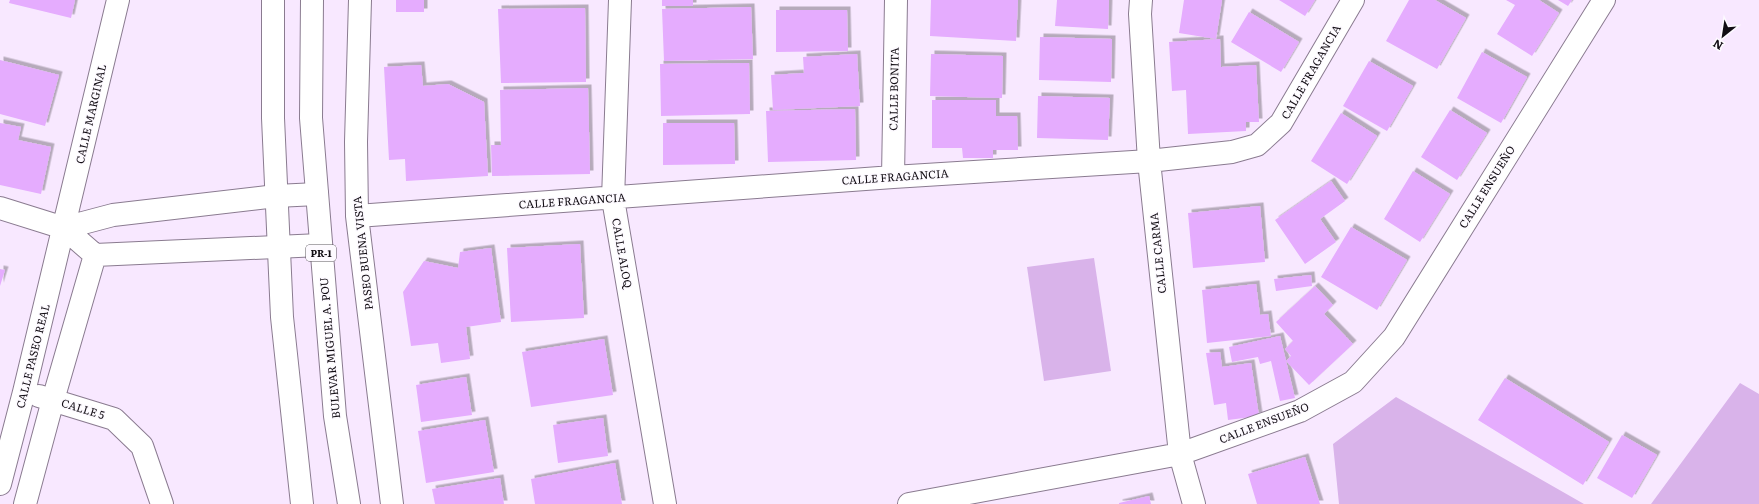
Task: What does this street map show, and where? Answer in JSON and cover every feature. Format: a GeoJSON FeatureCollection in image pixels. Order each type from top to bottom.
{"type":"FeatureCollection","features":[{"type":"Feature","properties":{"kind":"street","name":"CALLE MARGINAL"},"geometry":{"type":"LineString","coordinates":[[64,228],[118,0]]}},
{"type":"Feature","properties":{"kind":"street"},"geometry":{"type":"LineString","coordinates":[[273,0],[273,118],[282,317],[302,504]]}},
{"type":"Feature","properties":{"kind":"street","name":"BULEVAR MIGUEL A. POU"},"geometry":{"type":"LineString","coordinates":[[312,0],[311,118],[316,194],[336,416],[349,504]]}},
{"type":"Feature","properties":{"kind":"street","name":"PASEO BUENA VISTA"},"geometry":{"type":"LineString","coordinates":[[360,0],[356,142],[357,216],[392,504]]}},
{"type":"Feature","properties":{"kind":"street","name":"CALLE ALOQ"},"geometry":{"type":"LineString","coordinates":[[620,0],[613,198],[665,504]]}},
{"type":"Feature","properties":{"kind":"street","name":"CALLE BONITA"},"geometry":{"type":"LineString","coordinates":[[893,177],[896,0]]}},
{"type":"Feature","properties":{"kind":"street","name":"CALLE CARMA"},"geometry":{"type":"LineString","coordinates":[[1142,0],[1140,14],[1149,161],[1180,454],[1194,504]]}},
{"type":"Feature","properties":{"kind":"street","name":"CALLE FRAGANCIA"},"geometry":{"type":"LineString","coordinates":[[357,216],[893,177],[1149,161],[1232,152],[1257,145],[1281,123],[1353,0]]}},
{"type":"Feature","properties":{"kind":"street","name":"CALLE ENSUEÑO"},"geometry":{"type":"LineString","coordinates":[[918,503],[1180,454],[1300,411],[1353,382],[1394,337],[1604,0]]}},
{"type":"Feature","properties":{"kind":"street"},"geometry":{"type":"LineString","coordinates":[[64,228],[113,215],[276,196],[316,194]]}},
{"type":"Feature","properties":{"kind":"street"},"geometry":{"type":"LineString","coordinates":[[0,208],[64,228],[95,255],[320,245]]}},
{"type":"Feature","properties":{"kind":"street","name":"CALLE PASEO REAL"},"geometry":{"type":"LineString","coordinates":[[0,484],[64,228]]}},
{"type":"Feature","properties":{"kind":"street"},"geometry":{"type":"LineString","coordinates":[[25,504],[95,255]]}},
{"type":"Feature","properties":{"kind":"street","name":"CALLE 5"},"geometry":{"type":"LineString","coordinates":[[24,392],[114,419],[142,446],[162,504]]}},
{"type":"Feature","properties":{"kind":"shaded area"},"geometry":{"type":"Polygon","coordinates":[[[1094,258],[1111,371],[1044,381],[1027,267],[1094,258]]]}},
{"type":"Feature","properties":{"kind":"shaded area"},"geometry":{"type":"Polygon","coordinates":[[[1740,383],[1759,394],[1759,504],[1651,504],[1740,383]]]}},
{"type":"Feature","properties":{"kind":"shaded area"},"geometry":{"type":"Polygon","coordinates":[[[1396,397],[1584,504],[1339,504],[1333,444],[1396,397]]]}},
{"type":"Feature","properties":{"kind":"building"},"geometry":{"type":"Polygon","coordinates":[[[10,0],[75,0],[71,18],[9,3],[10,0]]]}},
{"type":"Feature","properties":{"kind":"building"},"geometry":{"type":"Polygon","coordinates":[[[396,0],[424,0],[424,12],[396,12],[396,0]]]}},
{"type":"Feature","properties":{"kind":"building"},"geometry":{"type":"Polygon","coordinates":[[[662,0],[693,0],[693,6],[662,6],[662,0]]]}},
{"type":"Feature","properties":{"kind":"building"},"geometry":{"type":"Polygon","coordinates":[[[931,0],[1018,0],[1016,41],[930,36],[931,0]]]}},
{"type":"Feature","properties":{"kind":"building"},"geometry":{"type":"Polygon","coordinates":[[[1057,0],[1109,0],[1108,29],[1055,26],[1057,0]]]}},
{"type":"Feature","properties":{"kind":"building"},"geometry":{"type":"Polygon","coordinates":[[[1184,0],[1222,0],[1216,39],[1179,33],[1184,0]]]}},
{"type":"Feature","properties":{"kind":"building"},"geometry":{"type":"Polygon","coordinates":[[[1279,0],[1315,0],[1305,16],[1279,0]]]}},
{"type":"Feature","properties":{"kind":"building"},"geometry":{"type":"Polygon","coordinates":[[[1409,0],[1435,0],[1466,18],[1437,69],[1386,41],[1409,0]]]}},
{"type":"Feature","properties":{"kind":"building"},"geometry":{"type":"Polygon","coordinates":[[[1506,0],[1539,0],[1559,13],[1532,56],[1497,34],[1515,5],[1506,0]]]}},
{"type":"Feature","properties":{"kind":"building"},"geometry":{"type":"Polygon","coordinates":[[[1558,0],[1572,0],[1568,6],[1558,0]]]}},
{"type":"Feature","properties":{"kind":"building"},"geometry":{"type":"Polygon","coordinates":[[[751,7],[753,59],[664,61],[662,9],[751,7]]]}},
{"type":"Feature","properties":{"kind":"building"},"geometry":{"type":"Polygon","coordinates":[[[585,8],[586,82],[501,83],[498,9],[585,8]]]}},
{"type":"Feature","properties":{"kind":"building"},"geometry":{"type":"Polygon","coordinates":[[[776,10],[847,10],[848,51],[776,52],[776,10]]]}},
{"type":"Feature","properties":{"kind":"building"},"geometry":{"type":"Polygon","coordinates":[[[1249,12],[1299,42],[1281,72],[1231,42],[1249,12]]]}},
{"type":"Feature","properties":{"kind":"building"},"geometry":{"type":"Polygon","coordinates":[[[1040,37],[1112,39],[1111,82],[1039,80],[1040,37]]]}},
{"type":"Feature","properties":{"kind":"building"},"geometry":{"type":"Polygon","coordinates":[[[1220,39],[1221,67],[1256,65],[1259,122],[1246,122],[1246,131],[1188,134],[1186,90],[1172,91],[1169,42],[1220,39]]]}},
{"type":"Feature","properties":{"kind":"building"},"geometry":{"type":"Polygon","coordinates":[[[1482,52],[1527,77],[1501,123],[1457,98],[1482,52]]]}},
{"type":"Feature","properties":{"kind":"building"},"geometry":{"type":"Polygon","coordinates":[[[857,54],[860,106],[773,110],[771,75],[804,73],[803,57],[857,54]]]}},
{"type":"Feature","properties":{"kind":"building"},"geometry":{"type":"Polygon","coordinates":[[[931,54],[1003,56],[1002,98],[930,96],[931,54]]]}},
{"type":"Feature","properties":{"kind":"building"},"geometry":{"type":"Polygon","coordinates":[[[0,60],[59,75],[45,126],[0,114],[0,60]]]}},
{"type":"Feature","properties":{"kind":"building"},"geometry":{"type":"Polygon","coordinates":[[[1369,61],[1413,86],[1387,131],[1343,106],[1369,61]]]}},
{"type":"Feature","properties":{"kind":"building"},"geometry":{"type":"Polygon","coordinates":[[[749,63],[750,114],[661,116],[660,64],[749,63]]]}},
{"type":"Feature","properties":{"kind":"building"},"geometry":{"type":"Polygon","coordinates":[[[421,65],[423,86],[448,84],[484,102],[488,176],[406,181],[405,159],[389,160],[384,67],[421,65]]]}},
{"type":"Feature","properties":{"kind":"building"},"geometry":{"type":"Polygon","coordinates":[[[588,88],[590,174],[492,176],[491,145],[501,145],[500,90],[588,88]]]}},
{"type":"Feature","properties":{"kind":"building"},"geometry":{"type":"Polygon","coordinates":[[[1038,96],[1110,98],[1108,140],[1037,138],[1038,96]]]}},
{"type":"Feature","properties":{"kind":"building"},"geometry":{"type":"Polygon","coordinates":[[[932,100],[996,100],[996,116],[1017,116],[1018,150],[993,150],[993,158],[963,158],[962,148],[932,148],[932,100]]]}},
{"type":"Feature","properties":{"kind":"building"},"geometry":{"type":"Polygon","coordinates":[[[855,109],[856,160],[768,162],[766,111],[855,109]]]}},
{"type":"Feature","properties":{"kind":"building"},"geometry":{"type":"Polygon","coordinates":[[[1450,110],[1487,133],[1457,180],[1421,157],[1450,110]]]}},
{"type":"Feature","properties":{"kind":"building"},"geometry":{"type":"Polygon","coordinates":[[[1341,113],[1377,136],[1347,184],[1311,161],[1341,113]]]}},
{"type":"Feature","properties":{"kind":"building"},"geometry":{"type":"Polygon","coordinates":[[[0,123],[21,127],[18,140],[51,147],[41,194],[0,185],[0,123]]]}},
{"type":"Feature","properties":{"kind":"building"},"geometry":{"type":"Polygon","coordinates":[[[663,123],[734,123],[735,164],[663,165],[663,123]]]}},
{"type":"Feature","properties":{"kind":"building"},"geometry":{"type":"Polygon","coordinates":[[[1413,171],[1450,194],[1420,242],[1384,219],[1413,171]]]}},
{"type":"Feature","properties":{"kind":"building"},"geometry":{"type":"Polygon","coordinates":[[[1331,181],[1345,201],[1320,219],[1336,242],[1305,264],[1275,220],[1331,181]]]}},
{"type":"Feature","properties":{"kind":"building"},"geometry":{"type":"Polygon","coordinates":[[[1260,206],[1265,262],[1193,268],[1188,213],[1260,206]]]}},
{"type":"Feature","properties":{"kind":"building"},"geometry":{"type":"Polygon","coordinates":[[[1351,227],[1407,260],[1377,310],[1321,277],[1351,227]]]}},
{"type":"Feature","properties":{"kind":"building"},"geometry":{"type":"Polygon","coordinates":[[[580,244],[584,318],[511,322],[507,248],[580,244]]]}},
{"type":"Feature","properties":{"kind":"building"},"geometry":{"type":"Polygon","coordinates":[[[491,248],[501,322],[466,327],[470,359],[441,363],[438,343],[411,346],[403,292],[424,261],[458,268],[460,252],[491,248]]]}},
{"type":"Feature","properties":{"kind":"building"},"geometry":{"type":"Polygon","coordinates":[[[0,269],[5,270],[0,286],[0,269]]]}},
{"type":"Feature","properties":{"kind":"building"},"geometry":{"type":"Polygon","coordinates":[[[1311,275],[1312,286],[1276,291],[1274,279],[1311,275]]]}},
{"type":"Feature","properties":{"kind":"building"},"geometry":{"type":"Polygon","coordinates":[[[1256,284],[1260,315],[1268,314],[1271,336],[1207,343],[1202,290],[1256,284]]]}},
{"type":"Feature","properties":{"kind":"building"},"geometry":{"type":"Polygon","coordinates":[[[1315,286],[1333,305],[1324,314],[1353,344],[1309,385],[1286,361],[1291,356],[1285,349],[1293,341],[1276,322],[1315,286]]]}},
{"type":"Feature","properties":{"kind":"building"},"geometry":{"type":"Polygon","coordinates":[[[1280,336],[1295,398],[1280,401],[1271,361],[1260,364],[1258,357],[1232,362],[1229,347],[1280,336]]]}},
{"type":"Feature","properties":{"kind":"building"},"geometry":{"type":"Polygon","coordinates":[[[604,339],[613,395],[531,407],[522,352],[604,339]]]}},
{"type":"Feature","properties":{"kind":"building"},"geometry":{"type":"Polygon","coordinates":[[[1220,352],[1222,367],[1251,363],[1259,416],[1228,420],[1226,403],[1214,405],[1206,353],[1220,352]]]}},
{"type":"Feature","properties":{"kind":"building"},"geometry":{"type":"Polygon","coordinates":[[[466,377],[472,415],[421,422],[416,385],[466,377]]]}},
{"type":"Feature","properties":{"kind":"building"},"geometry":{"type":"Polygon","coordinates":[[[1505,378],[1609,442],[1583,485],[1478,420],[1505,378]]]}},
{"type":"Feature","properties":{"kind":"building"},"geometry":{"type":"Polygon","coordinates":[[[603,418],[608,456],[558,463],[553,425],[603,418]]]}},
{"type":"Feature","properties":{"kind":"building"},"geometry":{"type":"Polygon","coordinates":[[[485,420],[494,472],[426,483],[418,431],[485,420]]]}},
{"type":"Feature","properties":{"kind":"building"},"geometry":{"type":"Polygon","coordinates":[[[1622,435],[1657,455],[1632,498],[1597,478],[1622,435]]]}},
{"type":"Feature","properties":{"kind":"building"},"geometry":{"type":"Polygon","coordinates":[[[1305,457],[1320,504],[1257,504],[1248,474],[1305,457]]]}},
{"type":"Feature","properties":{"kind":"building"},"geometry":{"type":"Polygon","coordinates":[[[615,463],[622,504],[535,504],[531,479],[615,463]]]}},
{"type":"Feature","properties":{"kind":"building"},"geometry":{"type":"Polygon","coordinates":[[[500,478],[504,504],[435,504],[432,489],[500,478]]]}},
{"type":"Feature","properties":{"kind":"building"},"geometry":{"type":"Polygon","coordinates":[[[1149,496],[1151,504],[1119,504],[1119,503],[1149,496]]]}}]}
